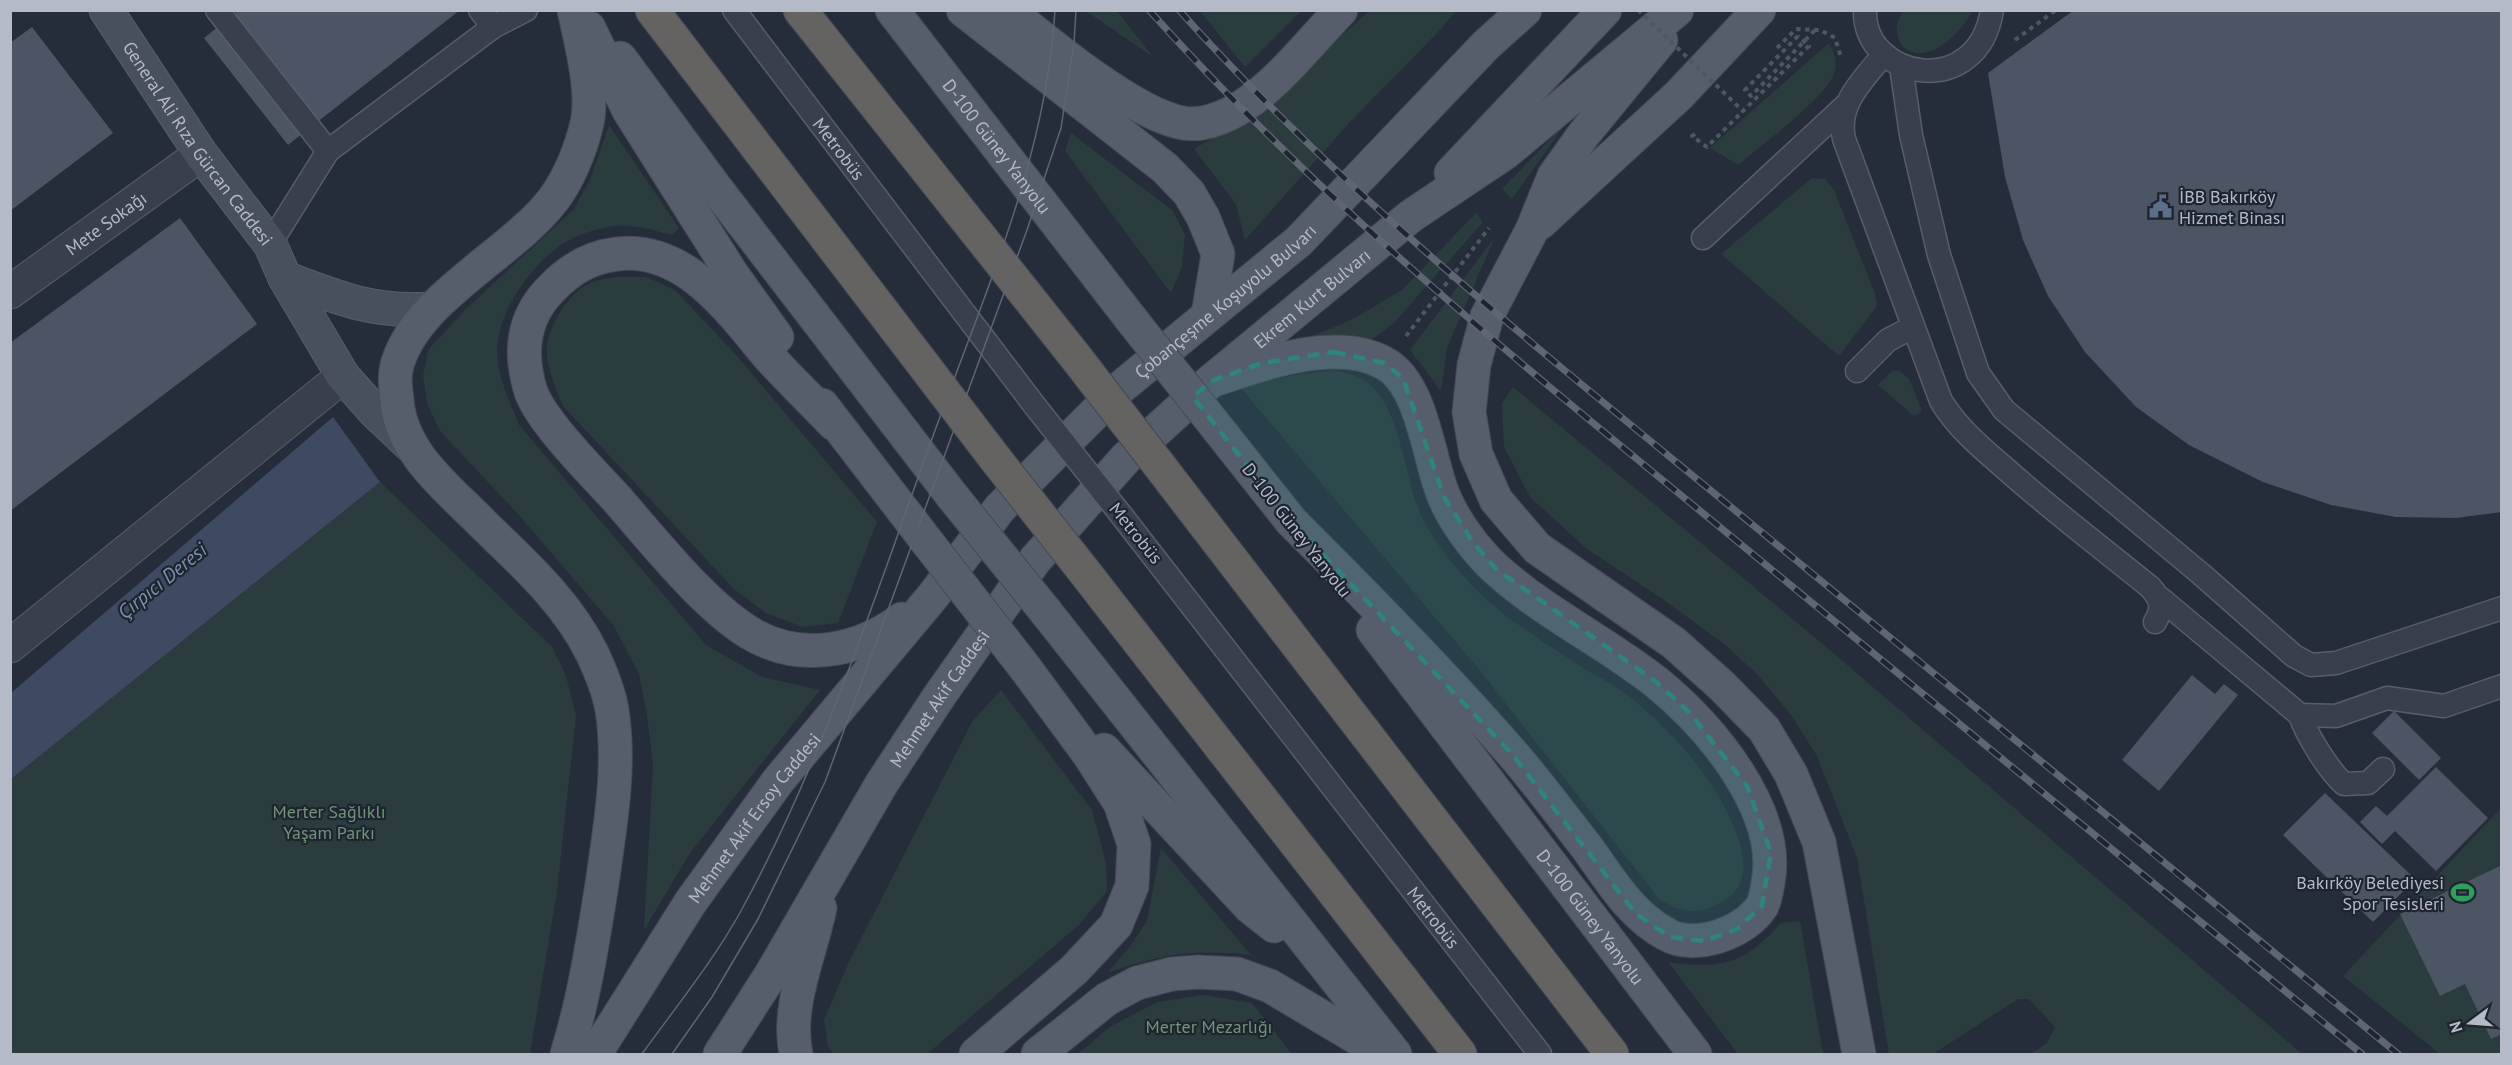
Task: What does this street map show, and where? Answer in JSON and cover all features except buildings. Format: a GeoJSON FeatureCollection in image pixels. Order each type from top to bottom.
{"type":"FeatureCollection","features":[{"type":"Feature","properties":{"kind":"highway"},"geometry":{"type":"LineString","coordinates":[[652,10],[997,461],[1460,1054]]}},
{"type":"Feature","properties":{"kind":"highway"},"geometry":{"type":"LineString","coordinates":[[800,10],[1078,360],[1612,1054]]}},
{"type":"Feature","properties":{"kind":"main road","name":"General Ali Rıza Gürcan Caddesi"},"geometry":{"type":"LineString","coordinates":[[106,10],[201,154],[270,244],[285,278],[343,376],[375,412],[411,446]]}},
{"type":"Feature","properties":{"kind":"main road"},"geometry":{"type":"LineString","coordinates":[[567,1054],[593,942],[611,823],[616,750],[611,707],[592,655],[568,612],[432,472],[411,446],[400,424],[396,371],[408,339],[430,309],[502,250],[544,209],[571,170],[588,122],[586,63],[574,10]]}},
{"type":"Feature","properties":{"kind":"main road"},"geometry":{"type":"LineString","coordinates":[[580,10],[629,111],[732,274],[785,348],[834,424]]}},
{"type":"Feature","properties":{"kind":"main road"},"geometry":{"type":"LineString","coordinates":[[586,10],[735,213],[953,497],[1395,1054]]}},
{"type":"Feature","properties":{"kind":"main road","name":"D-100 Güney Yanyolu"},"geometry":{"type":"LineString","coordinates":[[892,10],[1291,521],[1695,1054]]}},
{"type":"Feature","properties":{"kind":"main road"},"geometry":{"type":"LineString","coordinates":[[963,10],[1165,168],[1189,193],[1203,217],[1218,254],[1208,315]]}},
{"type":"Feature","properties":{"kind":"main road"},"geometry":{"type":"LineString","coordinates":[[1008,10],[1118,92],[1162,117],[1185,124],[1209,122],[1233,112],[1263,90],[1341,10]]}},
{"type":"Feature","properties":{"kind":"main road"},"geometry":{"type":"LineString","coordinates":[[1486,45],[1507,10]]}},
{"type":"Feature","properties":{"kind":"main road","name":"Çobançeşme Koşuyolu Bulvarı"},"geometry":{"type":"LineString","coordinates":[[933,596],[1000,508],[1120,388],[1299,241],[1486,45],[1525,10]]}},
{"type":"Feature","properties":{"kind":"main road"},"geometry":{"type":"LineString","coordinates":[[1411,216],[1605,10]]}},
{"type":"Feature","properties":{"kind":"main road"},"geometry":{"type":"LineString","coordinates":[[1411,216],[1505,153],[1677,10]]}},
{"type":"Feature","properties":{"kind":"main road"},"geometry":{"type":"LineString","coordinates":[[1685,10],[1584,134],[1554,176],[1532,230],[1487,315],[1474,365],[1468,412],[1476,454],[1496,500],[1537,548],[1674,643],[1722,686],[1764,729],[1791,774],[1819,842],[1858,1054]]}},
{"type":"Feature","properties":{"kind":"main road"},"geometry":{"type":"LineString","coordinates":[[1532,230],[1679,95],[1759,10]]}},
{"type":"Feature","properties":{"kind":"main road","name":"Ekrem Kurt Bulvarı"},"geometry":{"type":"LineString","coordinates":[[1210,381],[1411,216]]}},
{"type":"Feature","properties":{"kind":"main road"},"geometry":{"type":"LineString","coordinates":[[933,596],[885,632],[840,650],[801,650],[757,637],[711,602],[561,437],[532,394],[522,356],[525,332],[542,298],[568,271],[601,255],[636,252],[667,259],[700,281],[834,424],[1026,669],[1090,756],[1120,803],[1134,844],[1132,886],[1116,925],[1074,970],[976,1054]]}},
{"type":"Feature","properties":{"kind":"main road"},"geometry":{"type":"LineString","coordinates":[[285,278],[338,298],[365,305],[398,311],[430,309]]}},
{"type":"Feature","properties":{"kind":"main road"},"geometry":{"type":"LineString","coordinates":[[1210,381],[1262,363],[1334,352],[1362,354],[1388,365],[1403,378],[1430,449],[1444,496],[1472,541],[1496,569],[1664,689],[1690,713],[1747,786],[1764,824],[1771,853],[1768,883],[1762,906],[1737,929],[1704,941],[1670,937],[1636,914],[1512,754],[1371,601],[1291,521]]}},
{"type":"Feature","properties":{"kind":"main road","name":"Mehmet Akif Caddesi"},"geometry":{"type":"LineString","coordinates":[[720,1054],[770,976],[882,783],[940,694],[1035,560],[1126,458],[1210,381]]}},
{"type":"Feature","properties":{"kind":"main road","name":"Mehmet Akif Ersoy Caddesi"},"geometry":{"type":"LineString","coordinates":[[595,1054],[690,903],[772,791],[933,596]]}},
{"type":"Feature","properties":{"kind":"main road"},"geometry":{"type":"LineString","coordinates":[[1026,669],[1167,816],[1250,907],[1317,958]]}},
{"type":"Feature","properties":{"kind":"main road"},"geometry":{"type":"LineString","coordinates":[[796,1054],[792,1033],[799,985],[813,944],[826,877]]}},
{"type":"Feature","properties":{"kind":"main road"},"geometry":{"type":"LineString","coordinates":[[1038,1054],[1107,999],[1137,983],[1172,974],[1198,972],[1237,974],[1270,986],[1384,1054]]}},
{"type":"Feature","properties":{"kind":"street","name":"Mete Sokağı"},"geometry":{"type":"LineString","coordinates":[[10,292],[201,154]]}},
{"type":"Feature","properties":{"kind":"street"},"geometry":{"type":"LineString","coordinates":[[10,646],[343,376]]}},
{"type":"Feature","properties":{"kind":"lane"},"geometry":{"type":"LineString","coordinates":[[217,10],[328,152]]}},
{"type":"Feature","properties":{"kind":"lane"},"geometry":{"type":"LineString","coordinates":[[270,244],[328,152],[487,19],[526,10]]}},
{"type":"Feature","properties":{"kind":"lane","name":"Metrobüs"},"geometry":{"type":"LineString","coordinates":[[734,10],[1035,406],[1540,1054]]}},
{"type":"Feature","properties":{"kind":"lane"},"geometry":{"type":"LineString","coordinates":[[1865,10],[1871,37],[1893,60],[1922,72],[1943,70],[1962,62],[1978,48],[1989,29],[1992,10]]}},
{"type":"Feature","properties":{"kind":"lane"},"geometry":{"type":"LineString","coordinates":[[1703,238],[1893,60]]}},
{"type":"Feature","properties":{"kind":"lane"},"geometry":{"type":"LineString","coordinates":[[1893,60],[1942,266],[1978,373],[2004,410],[2192,566],[2294,656],[2311,665],[2336,663],[2502,608]]}},
{"type":"Feature","properties":{"kind":"lane"},"geometry":{"type":"LineString","coordinates":[[1845,106],[1840,122],[1844,139],[1941,400],[1955,423],[2025,486],[2300,715],[2304,730],[2327,761],[2333,774],[2344,784],[2368,783],[2383,768]]}},
{"type":"Feature","properties":{"kind":"lane"},"geometry":{"type":"LineString","coordinates":[[1857,371],[1888,340],[1913,327]]}},
{"type":"Feature","properties":{"kind":"lane"},"geometry":{"type":"LineString","coordinates":[[2156,622],[2161,612],[2160,598]]}},
{"type":"Feature","properties":{"kind":"lane"},"geometry":{"type":"LineString","coordinates":[[2300,715],[2336,716],[2387,698],[2444,706],[2502,686]]}},
{"type":"Feature","properties":{"kind":"path"},"geometry":{"type":"LineString","coordinates":[[1638,10],[1743,111]]}},
{"type":"Feature","properties":{"kind":"path"},"geometry":{"type":"LineString","coordinates":[[1700,128],[1692,136],[1707,147],[1809,46],[1798,36],[1745,90],[1751,96],[1815,29]]}},
{"type":"Feature","properties":{"kind":"path"},"geometry":{"type":"LineString","coordinates":[[1388,365],[1414,323],[1493,222],[1503,216],[1512,218],[1532,230]]}},
{"type":"Feature","properties":{"kind":"highlighted area"},"geometry":{"type":"Polygon","coordinates":[[[1334,352],[1384,363],[1403,378],[1444,497],[1472,541],[1496,569],[1655,681],[1690,713],[1747,786],[1771,853],[1762,906],[1737,929],[1704,941],[1670,937],[1636,914],[1512,754],[1291,521],[1193,397],[1211,381],[1262,363],[1334,352]]]}},
{"type":"Feature","properties":{"kind":"green space"},"geometry":{"type":"Polygon","coordinates":[[[1903,10],[1972,11],[1964,24],[1945,43],[1930,51],[1914,53],[1902,46],[1897,33],[1897,25],[1903,10]]]}},
{"type":"Feature","properties":{"kind":"green space"},"geometry":{"type":"Polygon","coordinates":[[[1086,11],[1117,11],[1153,57],[1086,11]]]}},
{"type":"Feature","properties":{"kind":"green space"},"geometry":{"type":"Polygon","coordinates":[[[1200,11],[1301,11],[1245,67],[1200,11]]]}},
{"type":"Feature","properties":{"kind":"green space"},"geometry":{"type":"Polygon","coordinates":[[[1369,11],[1456,11],[1349,123],[1245,240],[1236,204],[1194,149],[1256,112],[1369,11]]]}},
{"type":"Feature","properties":{"kind":"green space"},"geometry":{"type":"Polygon","coordinates":[[[1829,43],[1835,57],[1834,73],[1829,83],[1806,108],[1738,165],[1710,148],[1829,43]]]}},
{"type":"Feature","properties":{"kind":"green space"},"geometry":{"type":"Polygon","coordinates":[[[1566,123],[1512,199],[1502,189],[1566,123]]]}},
{"type":"Feature","properties":{"kind":"green space"},"geometry":{"type":"Polygon","coordinates":[[[609,125],[679,228],[672,235],[632,226],[604,228],[569,240],[543,260],[520,287],[504,319],[499,335],[498,360],[508,398],[519,425],[706,645],[762,677],[820,690],[690,853],[644,930],[653,765],[639,674],[614,626],[519,515],[440,431],[427,403],[423,376],[428,350],[467,308],[574,209],[591,177],[609,125]]]}},
{"type":"Feature","properties":{"kind":"green space"},"geometry":{"type":"Polygon","coordinates":[[[1071,133],[1173,211],[1185,235],[1182,267],[1171,293],[1065,151],[1071,133]]]}},
{"type":"Feature","properties":{"kind":"green space"},"geometry":{"type":"Polygon","coordinates":[[[1812,178],[1825,179],[1834,190],[1875,294],[1877,306],[1839,356],[1721,254],[1812,178]]]}},
{"type":"Feature","properties":{"kind":"green space"},"geometry":{"type":"Polygon","coordinates":[[[1476,213],[1483,222],[1393,324],[1371,340],[1333,336],[1299,347],[1306,339],[1353,319],[1402,290],[1476,213]]]}},
{"type":"Feature","properties":{"kind":"green space"},"geometry":{"type":"Polygon","coordinates":[[[1495,237],[1447,348],[1441,391],[1410,350],[1495,237]]]}},
{"type":"Feature","properties":{"kind":"green space"},"geometry":{"type":"Polygon","coordinates":[[[615,277],[647,277],[676,291],[737,356],[877,522],[838,623],[803,627],[766,613],[734,589],[563,406],[553,382],[547,357],[549,336],[553,326],[558,315],[580,290],[588,284],[615,277]]]}},
{"type":"Feature","properties":{"kind":"green space"},"geometry":{"type":"Polygon","coordinates":[[[1334,370],[1360,378],[1373,388],[1384,402],[1399,440],[1415,500],[1426,526],[1470,583],[1488,601],[1524,629],[1630,697],[1681,745],[1710,782],[1732,822],[1743,855],[1743,875],[1740,883],[1735,891],[1721,903],[1703,910],[1690,911],[1677,908],[1659,899],[1477,667],[1240,387],[1288,376],[1334,370]]]}},
{"type":"Feature","properties":{"kind":"green space"},"geometry":{"type":"Polygon","coordinates":[[[1892,371],[1900,371],[1910,380],[1922,411],[1914,416],[1878,385],[1892,371]]]}},
{"type":"Feature","properties":{"kind":"green space"},"geometry":{"type":"Polygon","coordinates":[[[1513,387],[1825,646],[2302,1054],[2031,1054],[2047,1043],[2055,1027],[2029,999],[2018,999],[1933,1054],[1889,1054],[1857,858],[1817,756],[1791,715],[1758,675],[1724,644],[1661,598],[1587,549],[1530,497],[1504,447],[1502,403],[1513,387]]]}},
{"type":"Feature","properties":{"kind":"green space","name":"Merter Sağlıklı Yaşam Parkı"},"geometry":{"type":"Polygon","coordinates":[[[380,482],[552,647],[566,676],[576,716],[557,891],[530,1054],[11,1054],[11,779],[380,482]]]}},
{"type":"Feature","properties":{"kind":"green space"},"geometry":{"type":"Polygon","coordinates":[[[1001,690],[1092,810],[1106,863],[1107,891],[1079,925],[927,1054],[834,1054],[828,1047],[824,1020],[848,964],[972,722],[1001,690]]]}},
{"type":"Feature","properties":{"kind":"green space","name":"Bakırköy Belediyesi Spor Tesisleri"},"geometry":{"type":"Polygon","coordinates":[[[2501,808],[2501,1054],[2440,1054],[2343,976],[2501,808]]]}},
{"type":"Feature","properties":{"kind":"green space"},"geometry":{"type":"Polygon","coordinates":[[[1161,848],[1251,955],[1194,953],[1162,957],[1107,973],[1128,949],[1147,921],[1161,848]]]}},
{"type":"Feature","properties":{"kind":"green space"},"geometry":{"type":"Polygon","coordinates":[[[1800,921],[1823,1054],[1738,1054],[1668,962],[1704,965],[1731,961],[1755,948],[1781,923],[1800,921]]]}},
{"type":"Feature","properties":{"kind":"green space","name":"Merter Mezarlığı"},"geometry":{"type":"Polygon","coordinates":[[[1203,995],[1252,1003],[1292,1054],[1078,1054],[1111,1026],[1158,1002],[1203,995]]]}},
{"type":"Feature","properties":{"kind":"water","name":"Çırpıcı Deresi"},"geometry":{"type":"Polygon","coordinates":[[[333,417],[380,482],[11,779],[11,693],[333,417]]]}},
{"type":"Feature","properties":{"kind":"tram line"},"geometry":{"type":"LineString","coordinates":[[642,1054],[707,965],[742,909],[772,850],[826,728],[874,602],[1013,216],[1041,114],[1050,62],[1055,10]]}},
{"type":"Feature","properties":{"kind":"tram line"},"geometry":{"type":"LineString","coordinates":[[672,1054],[712,997],[758,919],[825,782],[1027,230],[1061,128],[1074,43],[1076,10]]}},
{"type":"Feature","properties":{"kind":"railway"},"geometry":{"type":"LineString","coordinates":[[1149,10],[1215,81],[1353,216],[1498,343],[2362,1054]]}},
{"type":"Feature","properties":{"kind":"railway"},"geometry":{"type":"LineString","coordinates":[[1179,10],[1242,78],[1308,143],[1376,207],[1516,330],[2398,1054]]}},
{"type":"Feature","properties":{"kind":"place","name":"İBB Bakırköy Hizmet Binası"},"geometry":{"type":"Point","coordinates":[2161,206]}},
{"type":"Feature","properties":{"kind":"place","name":"Bakırköy Belediyesi Spor Tesisleri"},"geometry":{"type":"Point","coordinates":[2462,892]}}]}
